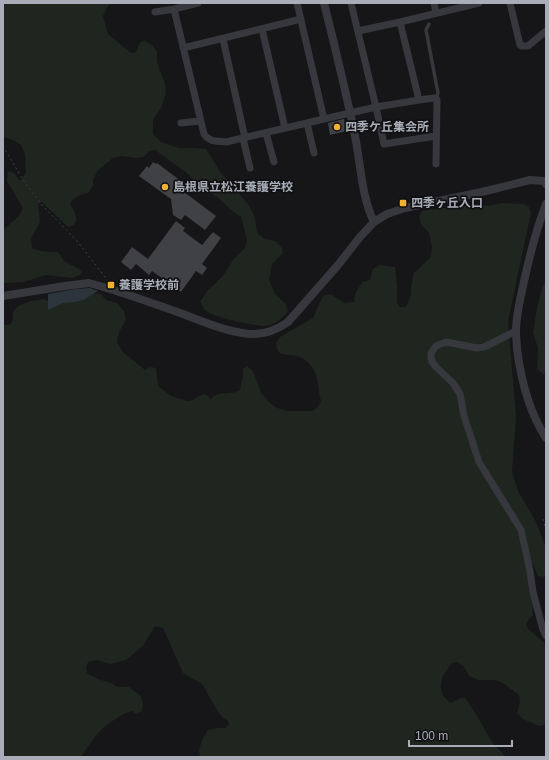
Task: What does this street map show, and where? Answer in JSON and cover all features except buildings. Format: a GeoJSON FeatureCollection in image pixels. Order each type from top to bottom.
{"type":"FeatureCollection","features":[{"type":"Feature","properties":{"kind":"street"},"geometry":{"type":"LineString","coordinates":[[155,12],[198,3]]}},
{"type":"Feature","properties":{"kind":"street"},"geometry":{"type":"LineString","coordinates":[[297,3],[324,119]]}},
{"type":"Feature","properties":{"kind":"street"},"geometry":{"type":"LineString","coordinates":[[324,3],[350,113],[367,206],[374,222]]}},
{"type":"Feature","properties":{"kind":"street"},"geometry":{"type":"LineString","coordinates":[[351,3],[384,144],[436,136]]}},
{"type":"Feature","properties":{"kind":"street"},"geometry":{"type":"LineString","coordinates":[[434,3],[436,13]]}},
{"type":"Feature","properties":{"kind":"street"},"geometry":{"type":"LineString","coordinates":[[358,31],[478,3]]}},
{"type":"Feature","properties":{"kind":"street"},"geometry":{"type":"LineString","coordinates":[[510,3],[520,45],[528,46],[546,31]]}},
{"type":"Feature","properties":{"kind":"street"},"geometry":{"type":"LineString","coordinates":[[174,9],[200,121],[204,134],[208,139],[226,142],[376,107],[432,98],[436,99],[437,102],[436,164]]}},
{"type":"Feature","properties":{"kind":"street"},"geometry":{"type":"LineString","coordinates":[[183,48],[301,19]]}},
{"type":"Feature","properties":{"kind":"street"},"geometry":{"type":"LineString","coordinates":[[400,22],[419,100]]}},
{"type":"Feature","properties":{"kind":"street"},"geometry":{"type":"LineString","coordinates":[[262,29],[284,128]]}},
{"type":"Feature","properties":{"kind":"street"},"geometry":{"type":"LineString","coordinates":[[223,39],[250,168]]}},
{"type":"Feature","properties":{"kind":"street"},"geometry":{"type":"LineString","coordinates":[[181,123],[200,121]]}},
{"type":"Feature","properties":{"kind":"street"},"geometry":{"type":"LineString","coordinates":[[307,123],[314,153]]}},
{"type":"Feature","properties":{"kind":"street"},"geometry":{"type":"LineString","coordinates":[[266,133],[274,162]]}},
{"type":"Feature","properties":{"kind":"street"},"geometry":{"type":"LineString","coordinates":[[3,296],[89,283],[151,302],[241,333],[253,334],[271,332],[284,325],[294,316],[338,265],[363,233],[380,217],[395,211],[530,180],[544,181],[546,184]]}},
{"type":"Feature","properties":{"kind":"street"},"geometry":{"type":"LineString","coordinates":[[546,204],[535,237],[518,306],[516,331],[524,388],[542,433],[546,438]]}},
{"type":"Feature","properties":{"kind":"street"},"geometry":{"type":"LineString","coordinates":[[516,331],[484,347],[477,348],[446,342],[436,346],[431,353],[431,357],[432,362],[453,383],[460,394],[464,416],[479,462],[521,530],[534,592],[543,630],[546,636]]}},
{"type":"Feature","properties":{"kind":"lane"},"geometry":{"type":"LineString","coordinates":[[429,24],[426,30],[438,93],[436,99]]}},
{"type":"Feature","properties":{"kind":"path"},"geometry":{"type":"LineString","coordinates":[[3,146],[23,180],[41,204],[77,241],[105,277],[103,287]]}},
{"type":"Feature","properties":{"kind":"path"},"geometry":{"type":"LineString","coordinates":[[543,519],[546,531]]}},
{"type":"Feature","properties":{"kind":"shaded area"},"geometry":{"type":"Polygon","coordinates":[[[3,3],[111,3],[103,16],[108,34],[131,53],[136,52],[140,42],[145,41],[152,45],[157,52],[157,61],[165,83],[166,93],[161,108],[153,120],[153,134],[161,142],[179,148],[206,149],[221,173],[248,204],[255,217],[257,233],[265,239],[275,241],[282,248],[283,253],[272,264],[269,280],[275,294],[285,303],[288,311],[281,319],[272,324],[260,326],[224,318],[209,313],[204,309],[200,302],[208,290],[225,273],[233,260],[245,248],[247,240],[241,217],[219,198],[199,186],[187,173],[155,150],[149,151],[144,157],[135,158],[122,156],[113,158],[98,170],[93,180],[93,186],[88,193],[80,195],[72,200],[70,205],[74,211],[76,221],[72,226],[68,227],[42,202],[38,204],[40,222],[31,239],[32,248],[45,252],[58,252],[64,261],[82,272],[80,275],[72,278],[46,275],[24,282],[3,282],[3,230],[19,216],[23,208],[7,181],[8,171],[14,173],[20,181],[26,173],[25,154],[21,145],[13,140],[3,137],[3,3]]]}},
{"type":"Feature","properties":{"kind":"shaded area"},"geometry":{"type":"Polygon","coordinates":[[[502,203],[523,204],[529,207],[531,213],[508,321],[516,416],[512,472],[518,491],[536,522],[546,548],[546,577],[538,576],[533,564],[530,562],[533,615],[526,625],[529,630],[546,644],[546,725],[539,726],[523,719],[517,713],[520,702],[519,695],[503,683],[495,680],[478,680],[469,676],[463,666],[457,662],[451,663],[442,678],[442,694],[451,703],[461,698],[465,698],[492,742],[506,757],[200,757],[199,750],[202,740],[208,730],[225,728],[229,725],[228,721],[222,717],[217,710],[202,684],[183,673],[163,628],[155,626],[143,646],[126,660],[111,664],[97,660],[88,662],[86,667],[87,673],[98,679],[111,683],[117,687],[129,687],[141,696],[143,705],[142,711],[136,714],[132,711],[128,712],[107,725],[95,737],[81,757],[3,757],[3,325],[10,325],[13,320],[13,312],[18,306],[31,301],[44,299],[52,303],[90,293],[101,294],[106,300],[117,303],[124,311],[126,320],[119,332],[117,342],[123,352],[145,370],[150,367],[156,368],[158,386],[171,396],[187,401],[193,400],[204,394],[211,399],[218,394],[231,393],[240,390],[243,369],[247,366],[253,371],[261,393],[277,408],[288,411],[312,411],[317,408],[321,401],[315,372],[309,363],[303,358],[281,354],[277,349],[276,343],[280,337],[313,318],[324,295],[331,294],[344,303],[354,302],[355,294],[362,282],[370,280],[373,269],[379,265],[395,267],[397,303],[400,307],[406,307],[411,295],[414,273],[431,257],[432,247],[429,233],[421,224],[419,217],[422,211],[480,204],[489,206],[502,203]]]}},
{"type":"Feature","properties":{"kind":"shaded area"},"geometry":{"type":"Polygon","coordinates":[[[546,280],[546,376],[537,369],[538,348],[533,332],[537,308],[546,280]]]}},
{"type":"Feature","properties":{"kind":"shaded area"},"geometry":{"type":"Polygon","coordinates":[[[90,288],[98,291],[83,300],[63,303],[48,309],[48,294],[90,288]]]}},
{"type":"Feature","properties":{"kind":"place","name":"四季ケ丘集会所"},"geometry":{"type":"Point","coordinates":[337,127]}},
{"type":"Feature","properties":{"kind":"place","name":"島根県立松江養護学校"},"geometry":{"type":"Point","coordinates":[165,187]}},
{"type":"Feature","properties":{"kind":"place","name":"四季ヶ丘入口"},"geometry":{"type":"Point","coordinates":[403,203]}},
{"type":"Feature","properties":{"kind":"place","name":"養護学校前"},"geometry":{"type":"Point","coordinates":[111,285]}}]}
